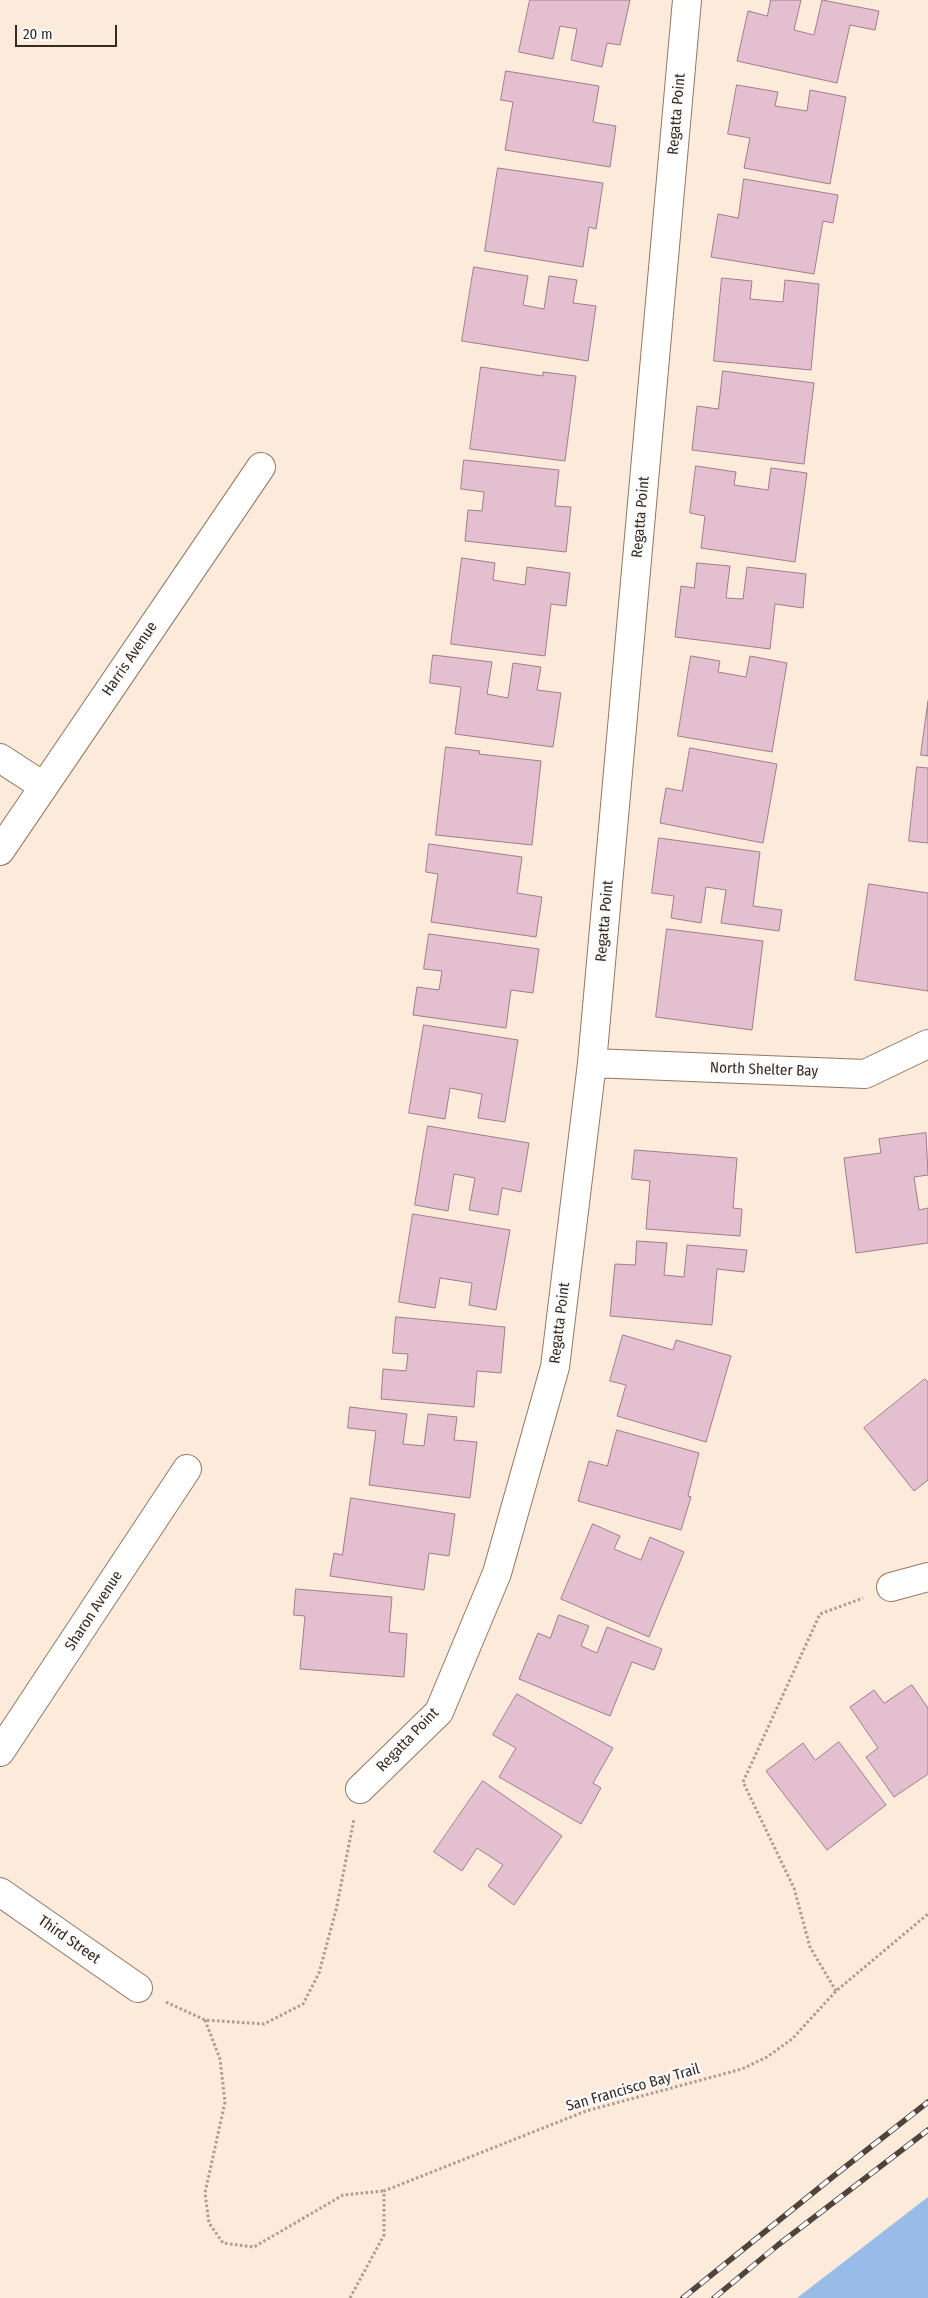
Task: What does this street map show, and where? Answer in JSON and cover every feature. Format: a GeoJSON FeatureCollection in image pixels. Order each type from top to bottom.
{"type":"FeatureCollection","features":[{"type":"Feature","properties":{"kind":"street","name":"Regatta Point"},"geometry":{"type":"LineString","coordinates":[[360,1789],[439,1712],[497,1573],[555,1367],[592,1064],[687,0]]}},
{"type":"Feature","properties":{"kind":"street","name":"Harris Avenue"},"geometry":{"type":"LineString","coordinates":[[0,851],[261,467]]}},
{"type":"Feature","properties":{"kind":"street"},"geometry":{"type":"LineString","coordinates":[[0,758],[43,786]]}},
{"type":"Feature","properties":{"kind":"street","name":"North Shelter Bay"},"geometry":{"type":"LineString","coordinates":[[592,1064],[865,1074],[928,1044]]}},
{"type":"Feature","properties":{"kind":"street","name":"Sharon Avenue"},"geometry":{"type":"LineString","coordinates":[[0,1752],[187,1469]]}},
{"type":"Feature","properties":{"kind":"street"},"geometry":{"type":"LineString","coordinates":[[892,1587],[928,1576]]}},
{"type":"Feature","properties":{"kind":"street","name":"Third Street"},"geometry":{"type":"LineString","coordinates":[[0,1892],[138,1988]]}},
{"type":"Feature","properties":{"kind":"path"},"geometry":{"type":"LineString","coordinates":[[836,1991],[810,1947],[794,1888],[743,1782],[820,1614],[892,1587]]}},
{"type":"Feature","properties":{"kind":"path"},"geometry":{"type":"LineString","coordinates":[[138,1988],[205,2020],[264,2024],[303,2004],[319,1973],[336,1910],[360,1789]]}},
{"type":"Feature","properties":{"kind":"path","name":"San Francisco Bay Trail"},"geometry":{"type":"LineString","coordinates":[[205,2020],[220,2059],[225,2102],[205,2192],[208,2223],[223,2243],[254,2247],[343,2195],[384,2192],[586,2111],[742,2069],[767,2057],[792,2039],[836,1991],[928,1914]]}},
{"type":"Feature","properties":{"kind":"path"},"geometry":{"type":"LineString","coordinates":[[350,2298],[384,2236],[384,2192]]}},
{"type":"Feature","properties":{"kind":"water"},"geometry":{"type":"Polygon","coordinates":[[[928,2197],[928,2298],[797,2298],[928,2197]]]}},
{"type":"Feature","properties":{"kind":"building"},"geometry":{"type":"Polygon","coordinates":[[[530,0],[630,0],[620,45],[607,43],[602,67],[571,60],[577,29],[560,26],[553,59],[519,52],[530,0]]]}},
{"type":"Feature","properties":{"kind":"building"},"geometry":{"type":"Polygon","coordinates":[[[771,0],[801,0],[794,30],[814,35],[822,0],[879,11],[875,30],[850,25],[837,83],[737,61],[748,11],[767,16],[771,0]]]}},
{"type":"Feature","properties":{"kind":"building"},"geometry":{"type":"Polygon","coordinates":[[[506,71],[599,86],[593,122],[616,126],[610,167],[505,150],[513,102],[501,100],[506,71]]]}},
{"type":"Feature","properties":{"kind":"building"},"geometry":{"type":"Polygon","coordinates":[[[737,85],[778,92],[775,106],[807,111],[810,90],[846,97],[830,184],[744,168],[750,138],[728,134],[737,85]]]}},
{"type":"Feature","properties":{"kind":"building"},"geometry":{"type":"Polygon","coordinates":[[[498,168],[603,183],[596,229],[589,227],[583,267],[485,251],[498,168]]]}},
{"type":"Feature","properties":{"kind":"building"},"geometry":{"type":"Polygon","coordinates":[[[744,179],[838,195],[833,223],[823,221],[814,274],[711,257],[718,214],[738,218],[744,179]]]}},
{"type":"Feature","properties":{"kind":"building"},"geometry":{"type":"Polygon","coordinates":[[[474,267],[528,276],[523,305],[544,309],[549,276],[577,280],[573,303],[596,306],[588,361],[462,341],[474,267]]]}},
{"type":"Feature","properties":{"kind":"building"},"geometry":{"type":"Polygon","coordinates":[[[722,278],[752,281],[750,299],[783,302],[785,280],[819,284],[811,370],[714,361],[722,278]]]}},
{"type":"Feature","properties":{"kind":"building"},"geometry":{"type":"Polygon","coordinates":[[[481,367],[543,376],[543,372],[576,376],[565,461],[470,449],[481,367]]]}},
{"type":"Feature","properties":{"kind":"building"},"geometry":{"type":"Polygon","coordinates":[[[723,371],[814,383],[804,464],[692,450],[697,406],[718,409],[723,371]]]}},
{"type":"Feature","properties":{"kind":"building"},"geometry":{"type":"Polygon","coordinates":[[[464,460],[559,470],[555,506],[571,507],[566,552],[465,541],[468,510],[482,511],[484,492],[461,489],[464,460]]]}},
{"type":"Feature","properties":{"kind":"building"},"geometry":{"type":"Polygon","coordinates":[[[696,466],[736,472],[734,485],[768,490],[771,468],[807,473],[795,562],[701,548],[705,516],[690,513],[696,466]]]}},
{"type":"Feature","properties":{"kind":"building"},"geometry":{"type":"Polygon","coordinates":[[[462,558],[495,563],[493,580],[525,585],[527,567],[570,573],[566,606],[551,604],[545,656],[451,644],[462,558]]]}},
{"type":"Feature","properties":{"kind":"building"},"geometry":{"type":"Polygon","coordinates":[[[697,563],[730,566],[726,598],[743,599],[747,567],[806,574],[803,608],[775,604],[770,649],[675,637],[681,586],[694,588],[697,563]]]}},
{"type":"Feature","properties":{"kind":"building"},"geometry":{"type":"Polygon","coordinates":[[[433,655],[492,662],[487,694],[508,698],[513,663],[541,667],[537,690],[561,693],[553,747],[455,734],[461,687],[430,683],[433,655]]]}},
{"type":"Feature","properties":{"kind":"building"},"geometry":{"type":"Polygon","coordinates":[[[691,656],[720,661],[718,672],[746,677],[750,656],[787,663],[772,752],[678,736],[691,656]]]}},
{"type":"Feature","properties":{"kind":"building"},"geometry":{"type":"Polygon","coordinates":[[[928,701],[928,756],[921,755],[928,701]]]}},
{"type":"Feature","properties":{"kind":"building"},"geometry":{"type":"Polygon","coordinates":[[[446,747],[480,751],[479,754],[541,761],[532,845],[436,835],[446,747]]]}},
{"type":"Feature","properties":{"kind":"building"},"geometry":{"type":"Polygon","coordinates":[[[690,748],[777,764],[763,843],[660,823],[666,788],[682,791],[690,748]]]}},
{"type":"Feature","properties":{"kind":"building"},"geometry":{"type":"Polygon","coordinates":[[[917,767],[928,768],[928,843],[909,841],[917,767]]]}},
{"type":"Feature","properties":{"kind":"building"},"geometry":{"type":"Polygon","coordinates":[[[659,838],[760,852],[753,906],[782,910],[779,931],[721,923],[726,890],[706,887],[701,923],[671,918],[674,896],[652,893],[659,838]]]}},
{"type":"Feature","properties":{"kind":"building"},"geometry":{"type":"Polygon","coordinates":[[[429,844],[522,857],[517,893],[542,897],[536,937],[431,922],[438,874],[426,872],[429,844]]]}},
{"type":"Feature","properties":{"kind":"building"},"geometry":{"type":"Polygon","coordinates":[[[869,884],[928,893],[928,991],[855,980],[869,884]]]}},
{"type":"Feature","properties":{"kind":"building"},"geometry":{"type":"Polygon","coordinates":[[[667,929],[763,941],[752,1030],[656,1017],[667,929]]]}},
{"type":"Feature","properties":{"kind":"building"},"geometry":{"type":"Polygon","coordinates":[[[429,934],[539,949],[533,993],[511,990],[506,1028],[413,1015],[417,987],[439,990],[442,971],[424,969],[429,934]]]}},
{"type":"Feature","properties":{"kind":"building"},"geometry":{"type":"Polygon","coordinates":[[[424,1025],[518,1040],[505,1122],[478,1118],[482,1094],[450,1088],[445,1119],[409,1113],[424,1025]]]}},
{"type":"Feature","properties":{"kind":"building"},"geometry":{"type":"Polygon","coordinates":[[[428,1126],[529,1143],[521,1192],[502,1188],[498,1215],[469,1210],[475,1178],[454,1174],[448,1211],[415,1205],[428,1126]]]}},
{"type":"Feature","properties":{"kind":"building"},"geometry":{"type":"Polygon","coordinates":[[[926,1133],[928,1175],[914,1177],[919,1210],[928,1208],[928,1243],[856,1253],[844,1158],[881,1153],[879,1139],[926,1133]]]}},
{"type":"Feature","properties":{"kind":"building"},"geometry":{"type":"Polygon","coordinates":[[[635,1150],[737,1158],[733,1208],[742,1209],[740,1236],[646,1229],[650,1181],[632,1179],[635,1150]]]}},
{"type":"Feature","properties":{"kind":"building"},"geometry":{"type":"Polygon","coordinates":[[[413,1214],[510,1230],[496,1310],[469,1305],[472,1283],[440,1278],[435,1308],[399,1302],[413,1214]]]}},
{"type":"Feature","properties":{"kind":"building"},"geometry":{"type":"Polygon","coordinates":[[[637,1241],[667,1243],[664,1275],[684,1277],[687,1245],[747,1250],[744,1272],[717,1269],[712,1325],[610,1316],[615,1264],[635,1265],[637,1241]]]}},
{"type":"Feature","properties":{"kind":"building"},"geometry":{"type":"Polygon","coordinates":[[[396,1317],[505,1327],[501,1373],[477,1371],[474,1407],[381,1399],[383,1369],[406,1371],[408,1354],[393,1353],[396,1317]]]}},
{"type":"Feature","properties":{"kind":"building"},"geometry":{"type":"Polygon","coordinates":[[[623,1335],[673,1350],[676,1340],[731,1356],[706,1442],[617,1416],[626,1385],[610,1381],[623,1335]]]}},
{"type":"Feature","properties":{"kind":"building"},"geometry":{"type":"Polygon","coordinates":[[[925,1379],[928,1382],[928,1480],[914,1491],[864,1428],[925,1379]]]}},
{"type":"Feature","properties":{"kind":"building"},"geometry":{"type":"Polygon","coordinates":[[[350,1407],[407,1414],[403,1444],[424,1446],[428,1414],[457,1417],[454,1440],[477,1442],[470,1498],[369,1485],[376,1431],[348,1428],[350,1407]]]}},
{"type":"Feature","properties":{"kind":"building"},"geometry":{"type":"Polygon","coordinates":[[[617,1430],[699,1453],[688,1496],[691,1497],[681,1530],[578,1501],[589,1461],[607,1466],[617,1430]]]}},
{"type":"Feature","properties":{"kind":"building"},"geometry":{"type":"Polygon","coordinates":[[[351,1498],[455,1514],[449,1556],[429,1553],[424,1590],[330,1576],[334,1553],[342,1555],[351,1498]]]}},
{"type":"Feature","properties":{"kind":"building"},"geometry":{"type":"Polygon","coordinates":[[[593,1524],[620,1536],[614,1549],[641,1560],[650,1537],[684,1552],[649,1637],[561,1599],[593,1524]]]}},
{"type":"Feature","properties":{"kind":"building"},"geometry":{"type":"Polygon","coordinates":[[[296,1589],[392,1597],[389,1632],[407,1634],[404,1677],[300,1669],[305,1616],[294,1615],[296,1589]]]}},
{"type":"Feature","properties":{"kind":"building"},"geometry":{"type":"Polygon","coordinates":[[[559,1615],[589,1626],[581,1646],[597,1653],[607,1627],[662,1649],[654,1670],[632,1662],[610,1716],[519,1679],[538,1633],[550,1638],[559,1615]]]}},
{"type":"Feature","properties":{"kind":"building"},"geometry":{"type":"Polygon","coordinates":[[[912,1685],[928,1708],[928,1774],[894,1797],[866,1757],[878,1748],[850,1707],[874,1690],[884,1703],[912,1685]]]}},
{"type":"Feature","properties":{"kind":"building"},"geometry":{"type":"Polygon","coordinates":[[[517,1694],[613,1748],[593,1783],[601,1788],[581,1824],[499,1777],[516,1748],[493,1735],[517,1694]]]}},
{"type":"Feature","properties":{"kind":"building"},"geometry":{"type":"Polygon","coordinates":[[[839,1742],[886,1805],[827,1850],[766,1771],[803,1743],[815,1760],[839,1742]]]}},
{"type":"Feature","properties":{"kind":"building"},"geometry":{"type":"Polygon","coordinates":[[[483,1781],[562,1836],[514,1905],[488,1886],[503,1865],[477,1848],[462,1871],[434,1852],[483,1781]]]}},
{"type":"Feature","properties":{"kind":"railway"},"geometry":{"type":"LineString","coordinates":[[683,2298],[928,2102]]}},
{"type":"Feature","properties":{"kind":"railway"},"geometry":{"type":"LineString","coordinates":[[714,2298],[778,2245],[928,2130]]}}]}
